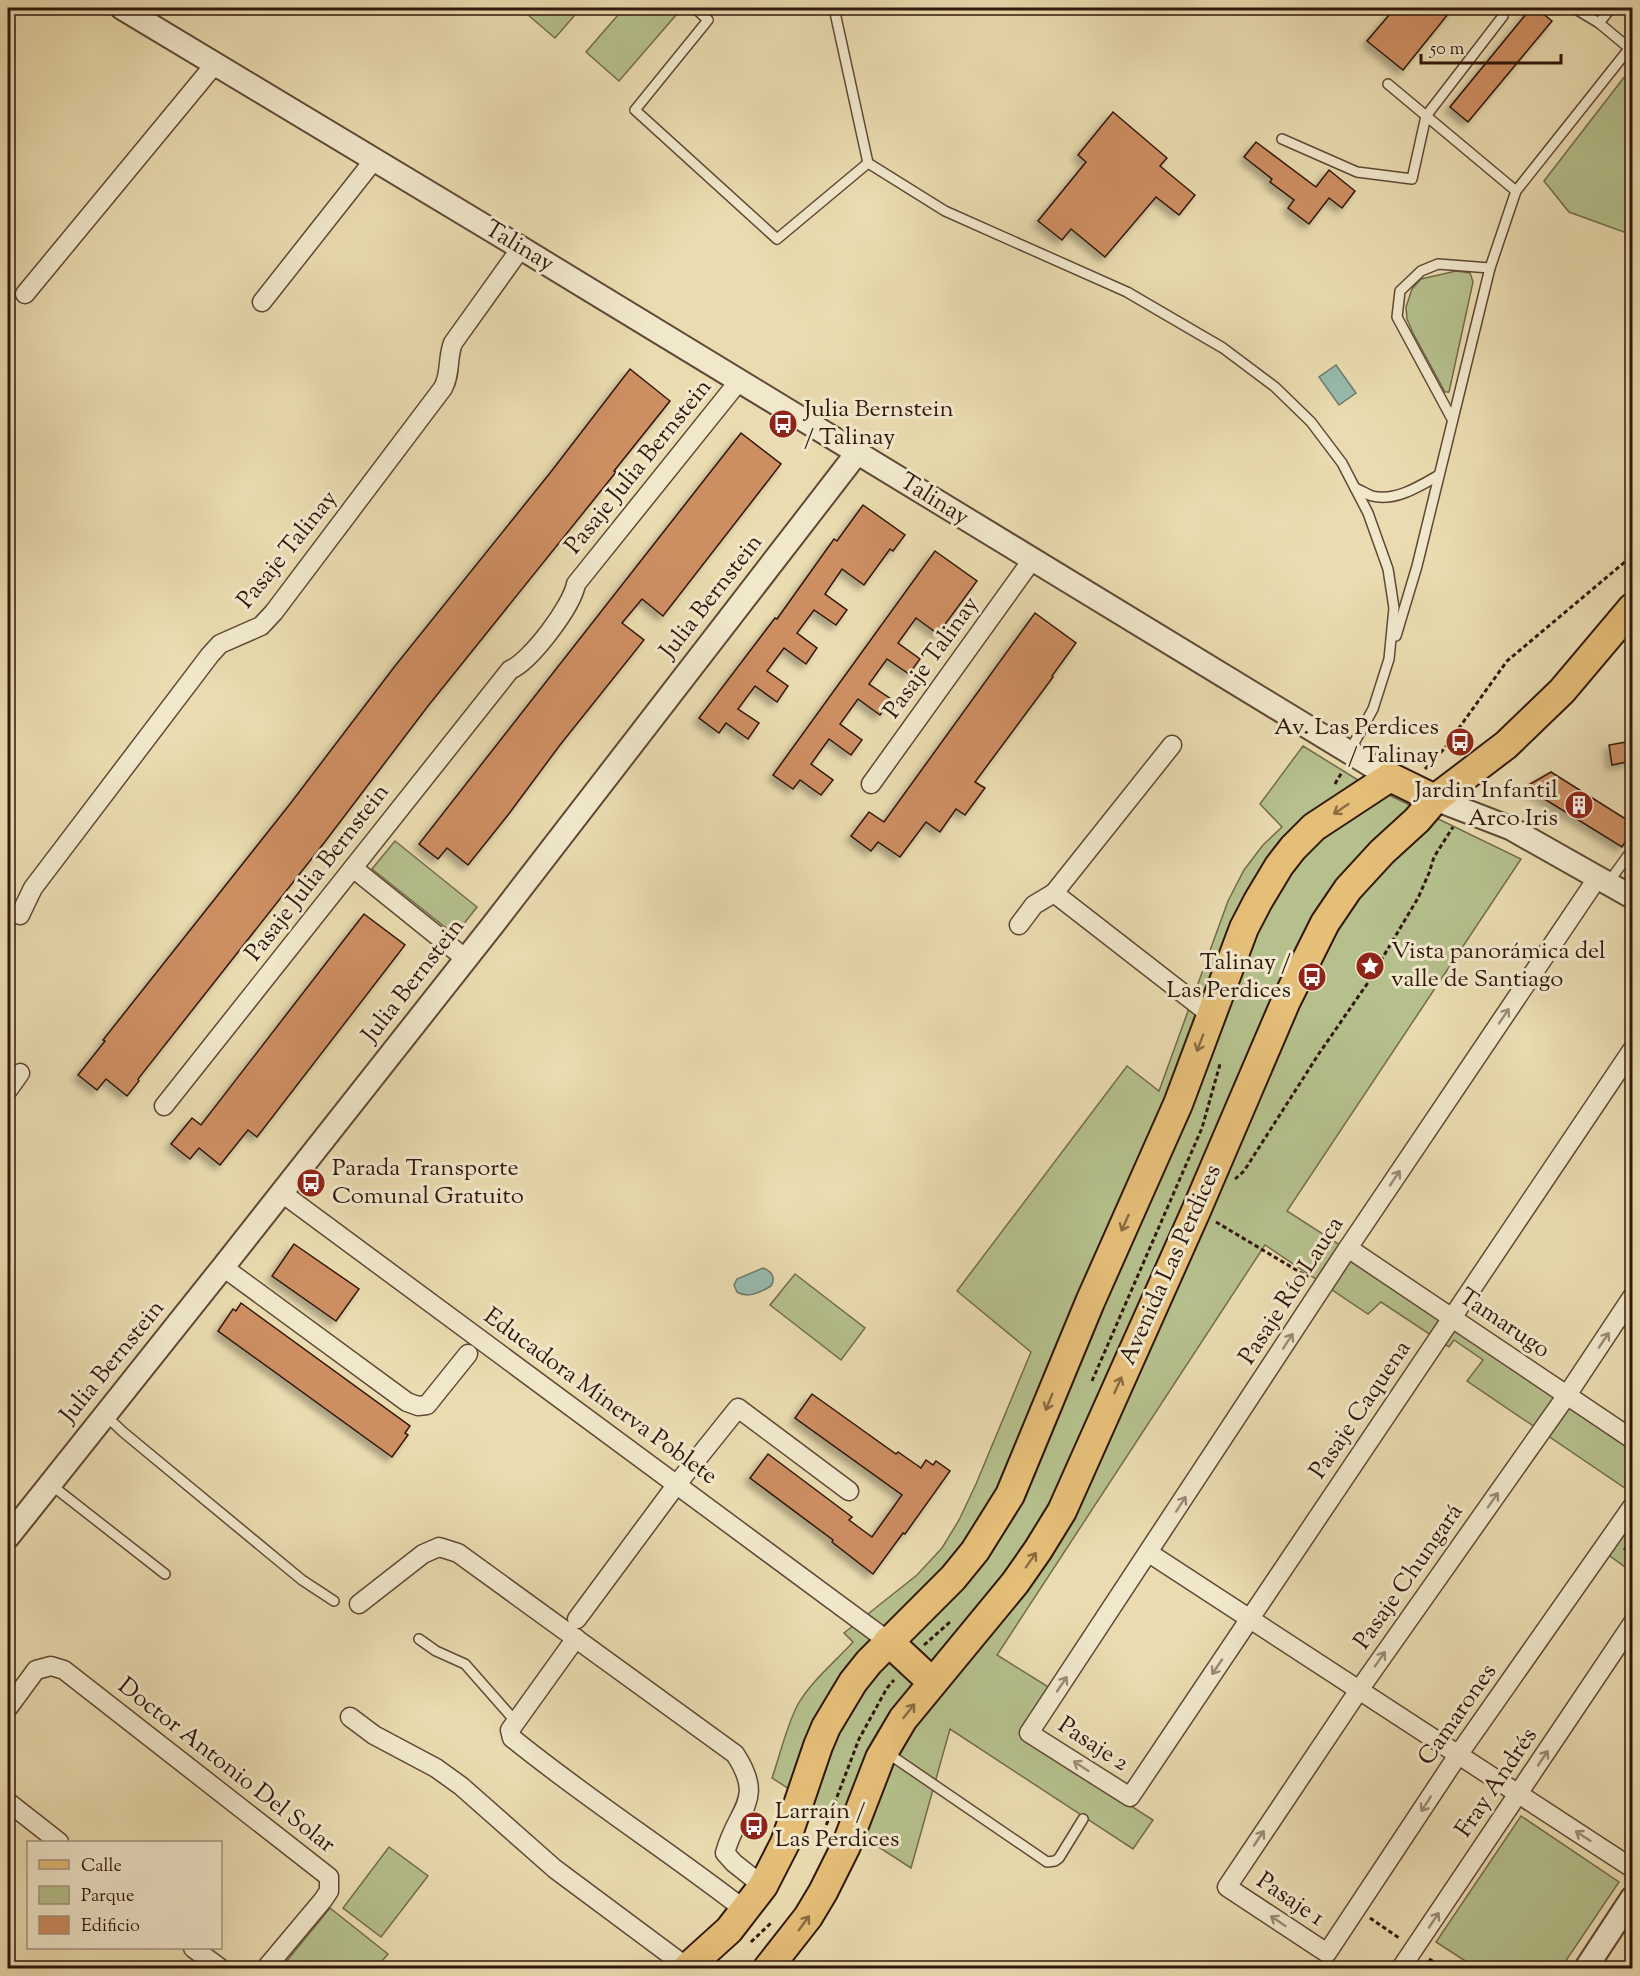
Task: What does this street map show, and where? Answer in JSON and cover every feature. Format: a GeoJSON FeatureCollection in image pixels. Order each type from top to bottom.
{"type":"FeatureCollection","features":[{"type":"Feature","properties":{"kind":"main road","name":"Avenida Las Perdices"},"geometry":{"type":"LineString","coordinates":[[768,1968],[808,1917],[823,1892],[846,1846],[865,1791],[884,1750],[903,1719],[1015,1583],[1062,1511],[1200,1201],[1286,1000],[1325,923],[1348,889],[1382,852],[1436,799],[1506,745],[1563,691],[1632,608]]}},
{"type":"Feature","properties":{"kind":"main road","name":"Talinay"},"geometry":{"type":"LineString","coordinates":[[1390,777],[1436,799]]}},
{"type":"Feature","properties":{"kind":"main road"},"geometry":{"type":"LineString","coordinates":[[687,1968],[729,1930],[746,1911],[763,1886],[785,1843],[826,1727],[852,1682],[888,1641],[953,1578],[993,1524],[1010,1495],[1090,1302],[1178,1104],[1244,928],[1258,901],[1286,857],[1314,827],[1390,777]]}},
{"type":"Feature","properties":{"kind":"main road"},"geometry":{"type":"LineString","coordinates":[[888,1641],[932,1682]]}},
{"type":"Feature","properties":{"kind":"street","name":"Talinay"},"geometry":{"type":"LineString","coordinates":[[122,8],[1390,777]]}},
{"type":"Feature","properties":{"kind":"street"},"geometry":{"type":"LineString","coordinates":[[25,294],[215,64]]}},
{"type":"Feature","properties":{"kind":"street"},"geometry":{"type":"LineString","coordinates":[[262,302],[374,160]]}},
{"type":"Feature","properties":{"kind":"street","name":"Pasaje Talinay"},"geometry":{"type":"LineString","coordinates":[[20,915],[33,888],[210,655],[220,644],[254,630],[274,612],[443,388],[448,374],[453,343],[521,248]]}},
{"type":"Feature","properties":{"kind":"street","name":"Pasaje Julia Bernstein"},"geometry":{"type":"LineString","coordinates":[[164,1106],[510,670],[517,651],[559,597],[569,587],[576,584],[739,381]]}},
{"type":"Feature","properties":{"kind":"street","name":"Julia Bernstein"},"geometry":{"type":"LineString","coordinates":[[8,1537],[466,959],[858,453]]}},
{"type":"Feature","properties":{"kind":"street","name":"Pasaje Talinay"},"geometry":{"type":"LineString","coordinates":[[871,784],[1032,560]]}},
{"type":"Feature","properties":{"kind":"street"},"geometry":{"type":"LineString","coordinates":[[1019,925],[1034,904],[1054,893],[1172,745]]}},
{"type":"Feature","properties":{"kind":"street","name":"Talinay"},"geometry":{"type":"LineString","coordinates":[[1436,799],[1510,828],[1632,897]]}},
{"type":"Feature","properties":{"kind":"street"},"geometry":{"type":"LineString","coordinates":[[353,868],[466,959]]}},
{"type":"Feature","properties":{"kind":"street","name":"Pasaje Río Lauca"},"geometry":{"type":"LineString","coordinates":[[1029,1732],[1348,1248],[1603,880]]}},
{"type":"Feature","properties":{"kind":"street"},"geometry":{"type":"LineString","coordinates":[[1054,893],[1211,1016]]}},
{"type":"Feature","properties":{"kind":"street","name":"Pasaje Caquena"},"geometry":{"type":"LineString","coordinates":[[1130,1797],[1632,1050]]}},
{"type":"Feature","properties":{"kind":"street"},"geometry":{"type":"LineString","coordinates":[[8,1090],[20,1073]]}},
{"type":"Feature","properties":{"kind":"street","name":"Educadora Minerva Poblete"},"geometry":{"type":"LineString","coordinates":[[282,1193],[888,1641]]}},
{"type":"Feature","properties":{"kind":"street","name":"Tamarugo"},"geometry":{"type":"LineString","coordinates":[[1348,1248],[1632,1439]]}},
{"type":"Feature","properties":{"kind":"street"},"geometry":{"type":"LineString","coordinates":[[223,1267],[407,1402],[418,1406],[427,1405],[468,1354]]}},
{"type":"Feature","properties":{"kind":"street","name":"Pasaje Chungará"},"geometry":{"type":"LineString","coordinates":[[1227,1887],[1359,1690],[1567,1395],[1632,1297]]}},
{"type":"Feature","properties":{"kind":"street"},"geometry":{"type":"LineString","coordinates":[[577,1619],[677,1484],[738,1408],[849,1491]]}},
{"type":"Feature","properties":{"kind":"street","name":"Camarones"},"geometry":{"type":"LineString","coordinates":[[1327,1953],[1458,1755],[1632,1507]]}},
{"type":"Feature","properties":{"kind":"street"},"geometry":{"type":"LineString","coordinates":[[359,1604],[423,1554],[439,1547],[458,1553],[735,1754],[744,1768],[749,1784],[749,1798],[725,1852],[734,1863],[763,1886]]}},
{"type":"Feature","properties":{"kind":"street"},"geometry":{"type":"LineString","coordinates":[[1149,1553],[1632,1868]]}},
{"type":"Feature","properties":{"kind":"street","name":"Fray Andrés"},"geometry":{"type":"LineString","coordinates":[[1401,1968],[1632,1624]]}},
{"type":"Feature","properties":{"kind":"street"},"geometry":{"type":"LineString","coordinates":[[576,1638],[510,1730],[512,1738],[551,1770],[706,1879],[746,1911]]}},
{"type":"Feature","properties":{"kind":"street","name":"Doctor Antonio Del Solar"},"geometry":{"type":"LineString","coordinates":[[8,1708],[36,1670],[51,1666],[64,1670],[329,1877],[329,1891],[323,1900],[266,1968]]}},
{"type":"Feature","properties":{"kind":"street"},"geometry":{"type":"LineString","coordinates":[[350,1717],[374,1735],[436,1768],[461,1786],[555,1869],[687,1968]]}},
{"type":"Feature","properties":{"kind":"street","name":"Pasaje 2"},"geometry":{"type":"LineString","coordinates":[[1029,1732],[1130,1797]]}},
{"type":"Feature","properties":{"kind":"street"},"geometry":{"type":"LineString","coordinates":[[8,1802],[58,1841]]}},
{"type":"Feature","properties":{"kind":"street","name":"Pasaje 1"},"geometry":{"type":"LineString","coordinates":[[1227,1887],[1327,1953]]}},
{"type":"Feature","properties":{"kind":"street"},"geometry":{"type":"LineString","coordinates":[[1586,1968],[1632,1898]]}},
{"type":"Feature","properties":{"kind":"street"},"geometry":{"type":"LineString","coordinates":[[196,1949],[220,1968]]}},
{"type":"Feature","properties":{"kind":"lane"},"geometry":{"type":"LineString","coordinates":[[695,8],[708,20],[635,110],[777,239],[868,163]]}},
{"type":"Feature","properties":{"kind":"lane"},"geometry":{"type":"LineString","coordinates":[[834,8],[868,163],[945,211],[1126,292],[1223,348],[1275,387],[1311,422],[1342,463],[1368,513],[1388,569],[1394,608],[1389,659]]}},
{"type":"Feature","properties":{"kind":"lane"},"geometry":{"type":"LineString","coordinates":[[1349,752],[1373,709],[1417,566],[1490,268],[1516,191],[1631,46],[1599,22],[1574,8]]}},
{"type":"Feature","properties":{"kind":"lane"},"geometry":{"type":"LineString","coordinates":[[1599,22],[1611,8]]}},
{"type":"Feature","properties":{"kind":"lane"},"geometry":{"type":"LineString","coordinates":[[1282,139],[1357,172],[1412,179],[1426,116],[1503,16]]}},
{"type":"Feature","properties":{"kind":"lane"},"geometry":{"type":"LineString","coordinates":[[1388,84],[1516,191]]}},
{"type":"Feature","properties":{"kind":"lane"},"geometry":{"type":"LineString","coordinates":[[1452,419],[1397,317],[1400,291],[1421,271],[1438,264],[1490,268]]}},
{"type":"Feature","properties":{"kind":"lane"},"geometry":{"type":"LineString","coordinates":[[1355,488],[1374,496],[1392,496],[1417,488],[1439,475]]}},
{"type":"Feature","properties":{"kind":"lane"},"geometry":{"type":"LineString","coordinates":[[1603,880],[1632,850]]}},
{"type":"Feature","properties":{"kind":"lane"},"geometry":{"type":"LineString","coordinates":[[105,1415],[302,1580],[334,1601]]}},
{"type":"Feature","properties":{"kind":"lane"},"geometry":{"type":"LineString","coordinates":[[50,1484],[165,1574]]}},
{"type":"Feature","properties":{"kind":"lane"},"geometry":{"type":"LineString","coordinates":[[419,1640],[436,1651],[465,1664],[516,1722]]}},
{"type":"Feature","properties":{"kind":"lane"},"geometry":{"type":"LineString","coordinates":[[884,1750],[1047,1862],[1055,1861],[1059,1857],[1083,1819]]}},
{"type":"Feature","properties":{"kind":"path"},"geometry":{"type":"LineString","coordinates":[[1424,770],[1444,749],[1507,661],[1632,556]]}},
{"type":"Feature","properties":{"kind":"path"},"geometry":{"type":"LineString","coordinates":[[1323,1287],[1200,1201],[1238,1178],[1244,1171],[1318,1055],[1367,984],[1418,898],[1434,857],[1453,827]]}},
{"type":"Feature","properties":{"kind":"path"},"geometry":{"type":"LineString","coordinates":[[1356,1909],[1414,1949]]}},
{"type":"Feature","properties":{"kind":"green space"},"geometry":{"type":"Polygon","coordinates":[[[581,8],[555,38],[521,9],[581,8]]]}},
{"type":"Feature","properties":{"kind":"green space"},"geometry":{"type":"Polygon","coordinates":[[[624,8],[667,8],[676,15],[619,81],[586,52],[624,8]]]}},
{"type":"Feature","properties":{"kind":"green space"},"geometry":{"type":"Polygon","coordinates":[[[1632,67],[1632,235],[1569,212],[1544,181],[1632,67]]]}},
{"type":"Feature","properties":{"kind":"green space"},"geometry":{"type":"Polygon","coordinates":[[[1456,271],[1470,273],[1473,282],[1449,392],[1445,392],[1413,333],[1407,319],[1406,307],[1412,289],[1421,279],[1456,271]]]}},
{"type":"Feature","properties":{"kind":"green space"},"geometry":{"type":"Polygon","coordinates":[[[1303,746],[1358,780],[1521,859],[1287,1211],[1632,1433],[1632,1493],[1467,1381],[1483,1360],[1454,1340],[1449,1347],[1381,1302],[1368,1314],[1265,1245],[997,1655],[1050,1688],[1020,1735],[1153,1820],[1133,1849],[950,1729],[911,1868],[772,1778],[786,1732],[802,1697],[853,1642],[844,1633],[917,1575],[942,1548],[959,1520],[1031,1352],[957,1291],[1127,1066],[1159,1091],[1228,901],[1244,870],[1263,845],[1282,827],[1260,804],[1303,746]]]}},
{"type":"Feature","properties":{"kind":"green space"},"geometry":{"type":"Polygon","coordinates":[[[395,841],[477,907],[455,935],[372,869],[395,841]]]}},
{"type":"Feature","properties":{"kind":"green space"},"geometry":{"type":"Polygon","coordinates":[[[795,1274],[865,1328],[841,1360],[770,1305],[795,1274]]]}},
{"type":"Feature","properties":{"kind":"green space"},"geometry":{"type":"Polygon","coordinates":[[[1632,1493],[1632,1572],[1596,1546],[1632,1493]]]}},
{"type":"Feature","properties":{"kind":"green space"},"geometry":{"type":"Polygon","coordinates":[[[1521,1816],[1619,1882],[1561,1968],[1476,1968],[1436,1942],[1521,1816]]]}},
{"type":"Feature","properties":{"kind":"green space"},"geometry":{"type":"Polygon","coordinates":[[[389,1847],[428,1876],[381,1937],[343,1908],[389,1847]]]}},
{"type":"Feature","properties":{"kind":"green space"},"geometry":{"type":"Polygon","coordinates":[[[330,1908],[388,1954],[376,1968],[281,1968],[330,1908]]]}},
{"type":"Feature","properties":{"kind":"shaded area"},"geometry":{"type":"Polygon","coordinates":[[[1336,365],[1356,393],[1339,405],[1319,377],[1336,365]]]}},
{"type":"Feature","properties":{"kind":"shaded area"},"geometry":{"type":"Polygon","coordinates":[[[763,1268],[772,1275],[771,1286],[750,1295],[737,1292],[734,1285],[737,1279],[763,1268]]]}},
{"type":"Feature","properties":{"kind":"building"},"geometry":{"type":"Polygon","coordinates":[[[1395,8],[1453,8],[1403,70],[1367,41],[1395,8]]]}},
{"type":"Feature","properties":{"kind":"building"},"geometry":{"type":"Polygon","coordinates":[[[1531,8],[1536,8],[1552,21],[1468,122],[1450,107],[1531,8]]]}},
{"type":"Feature","properties":{"kind":"building"},"geometry":{"type":"Polygon","coordinates":[[[1113,112],[1167,158],[1160,166],[1195,195],[1179,215],[1156,197],[1105,257],[1071,229],[1062,240],[1038,221],[1086,162],[1078,155],[1113,112]]]}},
{"type":"Feature","properties":{"kind":"building"},"geometry":{"type":"Polygon","coordinates":[[[1256,142],[1316,187],[1329,170],[1355,191],[1342,208],[1329,198],[1309,224],[1288,208],[1294,200],[1270,182],[1272,179],[1244,157],[1256,142]]]}},
{"type":"Feature","properties":{"kind":"building"},"geometry":{"type":"Polygon","coordinates":[[[630,369],[670,401],[614,471],[616,472],[428,706],[127,1096],[106,1079],[97,1090],[78,1075],[105,1041],[103,1040],[630,369]]]}},
{"type":"Feature","properties":{"kind":"building"},"geometry":{"type":"Polygon","coordinates":[[[741,433],[781,464],[663,616],[642,599],[622,623],[644,640],[468,865],[447,848],[438,859],[419,844],[741,433]]]}},
{"type":"Feature","properties":{"kind":"building"},"geometry":{"type":"Polygon","coordinates":[[[863,505],[905,535],[893,551],[890,549],[864,585],[842,569],[825,594],[847,610],[836,625],[814,610],[797,633],[817,648],[806,664],[784,648],[767,671],[788,686],[777,702],[755,686],[738,709],[759,723],[748,739],[726,723],[719,733],[699,718],[775,618],[777,619],[834,539],[837,541],[863,505]]]}},
{"type":"Feature","properties":{"kind":"building"},"geometry":{"type":"Polygon","coordinates":[[[935,551],[977,581],[938,634],[916,618],[898,643],[920,659],[909,674],[887,659],[869,684],[891,699],[880,715],[858,699],[840,724],[862,740],[851,755],[829,739],[811,764],[833,780],[821,795],[800,780],[793,789],[773,775],[935,551]]]}},
{"type":"Feature","properties":{"kind":"building"},"geometry":{"type":"Polygon","coordinates":[[[1035,613],[1076,643],[975,782],[985,788],[965,815],[956,809],[940,832],[926,822],[900,857],[878,842],[871,851],[851,836],[869,812],[884,822],[1035,613]]]}},
{"type":"Feature","properties":{"kind":"building"},"geometry":{"type":"Polygon","coordinates":[[[1632,741],[1632,761],[1612,765],[1609,745],[1632,741]]]}},
{"type":"Feature","properties":{"kind":"building","name":"Jardin Infantil Arco Iris"},"geometry":{"type":"Polygon","coordinates":[[[1551,772],[1632,823],[1632,831],[1622,847],[1525,787],[1551,772]]]}},
{"type":"Feature","properties":{"kind":"building"},"geometry":{"type":"Polygon","coordinates":[[[364,914],[405,945],[257,1137],[248,1130],[220,1165],[199,1148],[190,1159],[171,1144],[192,1118],[201,1125],[364,914]]]}},
{"type":"Feature","properties":{"kind":"building"},"geometry":{"type":"Polygon","coordinates":[[[294,1244],[359,1289],[336,1321],[272,1276],[294,1244]]]}},
{"type":"Feature","properties":{"kind":"building"},"geometry":{"type":"Polygon","coordinates":[[[241,1303],[410,1426],[405,1433],[408,1435],[392,1457],[218,1331],[233,1309],[236,1311],[241,1303]]]}},
{"type":"Feature","properties":{"kind":"building"},"geometry":{"type":"Polygon","coordinates":[[[812,1394],[896,1454],[898,1452],[921,1468],[926,1460],[933,1465],[936,1461],[950,1471],[873,1574],[832,1542],[833,1540],[750,1478],[768,1454],[852,1517],[849,1520],[872,1537],[902,1495],[795,1418],[812,1394]]]}},
{"type":"Feature","properties":{"kind":"place","name":"Julia Bernstein / Talinay"},"geometry":{"type":"Point","coordinates":[783,424]}},
{"type":"Feature","properties":{"kind":"place","name":"Av. Las Perdices / Talinay"},"geometry":{"type":"Point","coordinates":[1460,742]}},
{"type":"Feature","properties":{"kind":"place","name":"Jardin Infantil Arco Iris"},"geometry":{"type":"Point","coordinates":[1579,805]}},
{"type":"Feature","properties":{"kind":"place","name":"Vista panorámica del valle de Santiago"},"geometry":{"type":"Point","coordinates":[1370,966]}},
{"type":"Feature","properties":{"kind":"place","name":"Talinay / Las Perdices"},"geometry":{"type":"Point","coordinates":[1312,977]}},
{"type":"Feature","properties":{"kind":"place","name":"Parada Transporte Comunal Gratuito"},"geometry":{"type":"Point","coordinates":[311,1183]}},
{"type":"Feature","properties":{"kind":"place","name":"Larraín / Las Perdices"},"geometry":{"type":"Point","coordinates":[754,1826]}}]}
